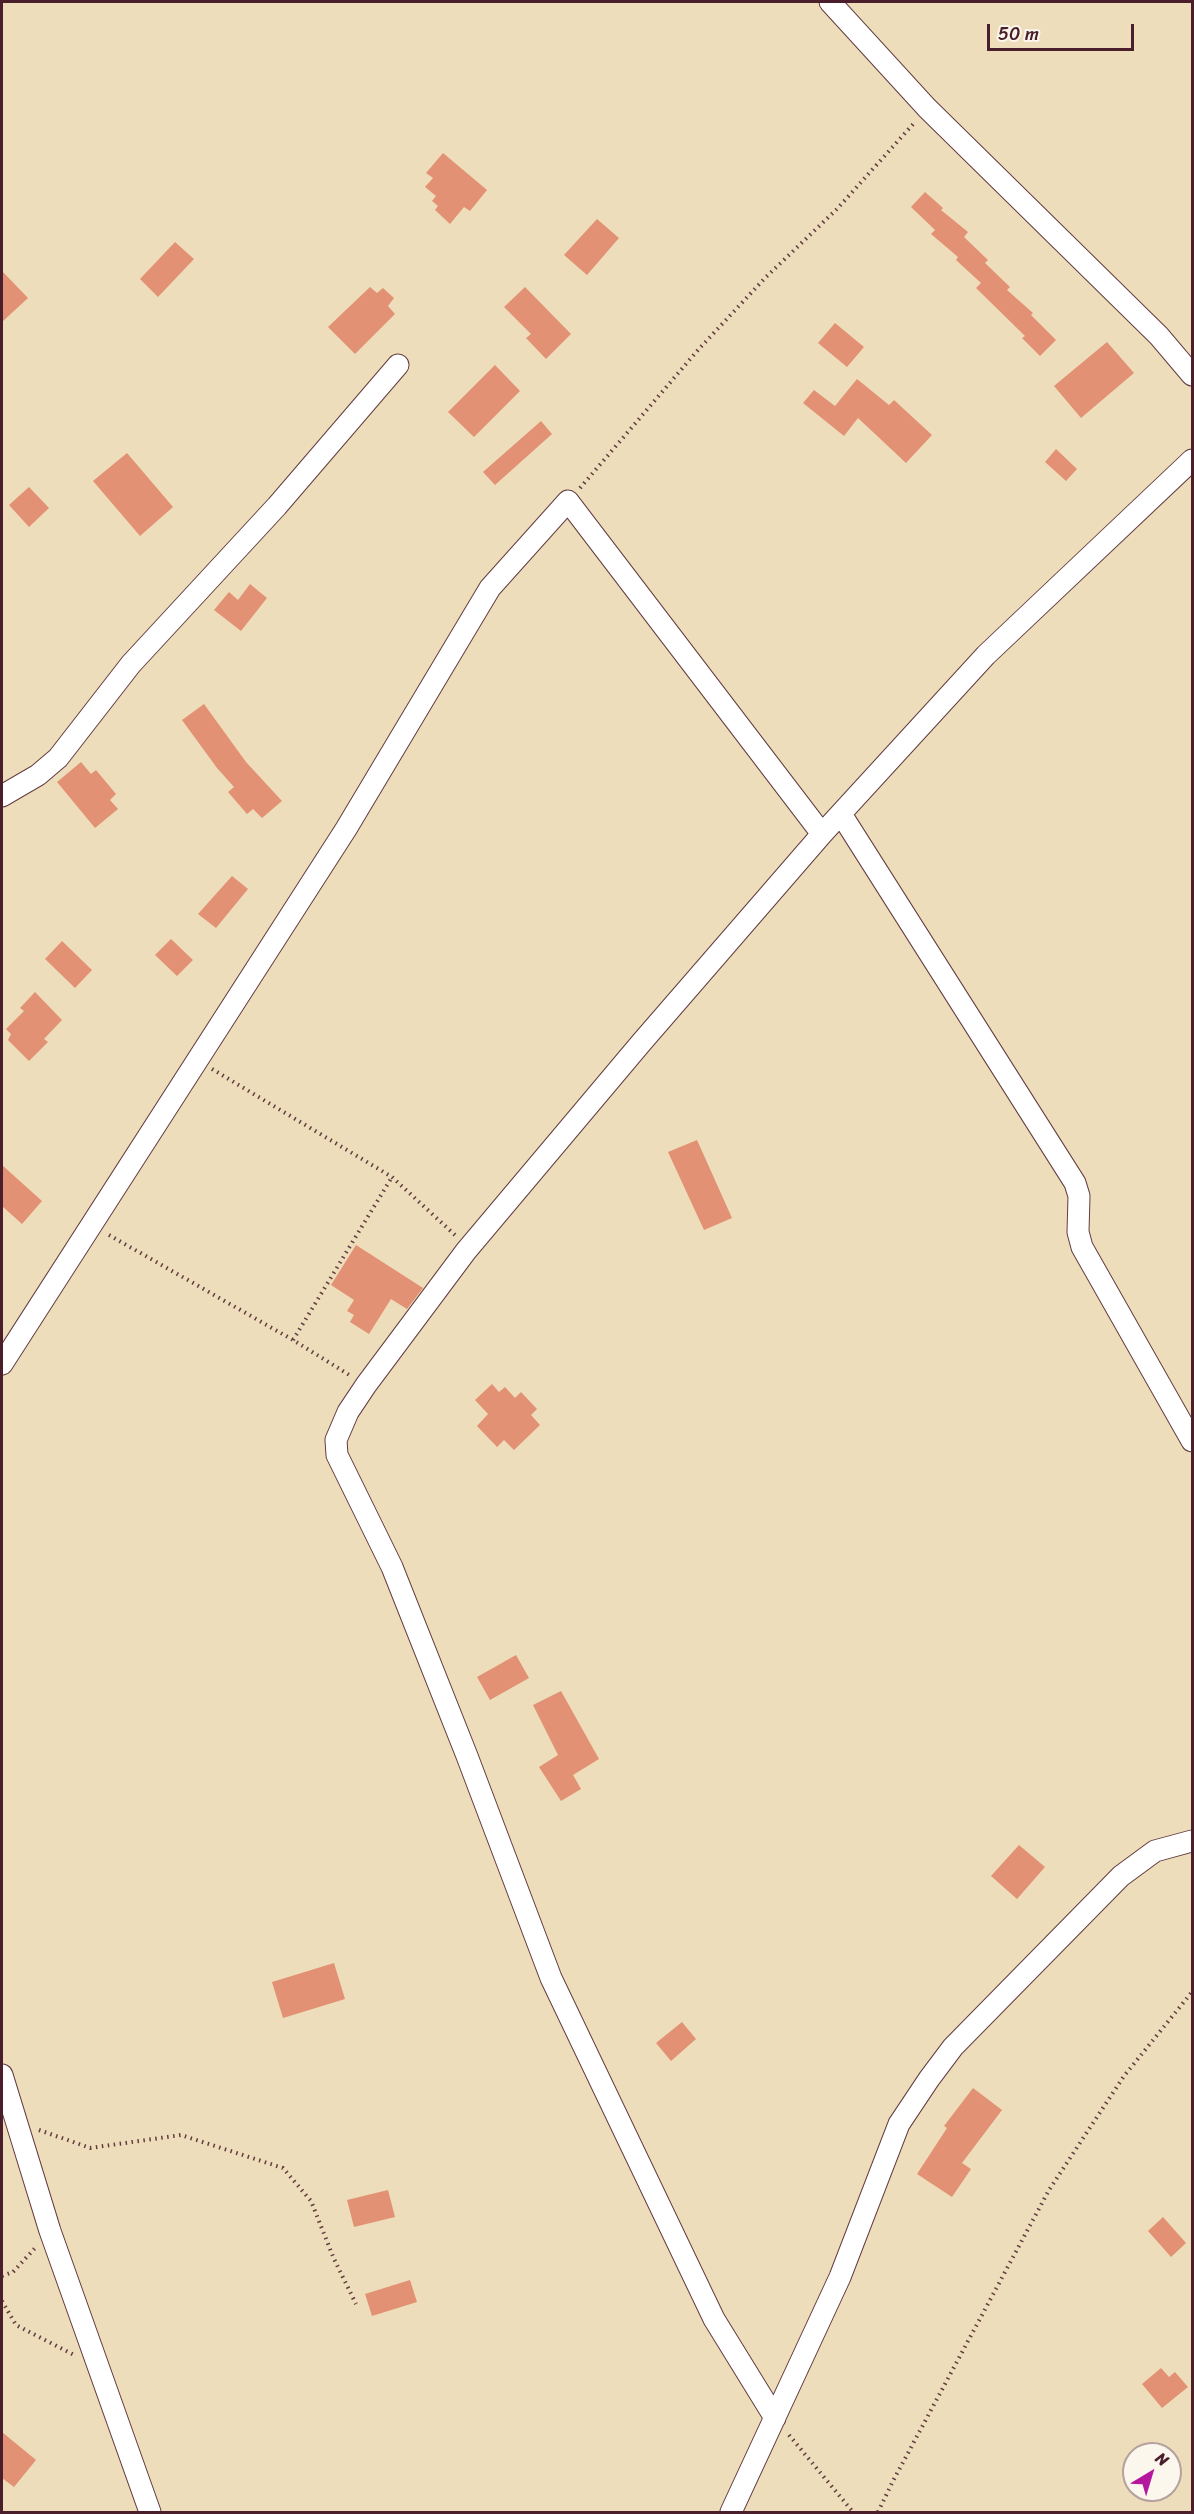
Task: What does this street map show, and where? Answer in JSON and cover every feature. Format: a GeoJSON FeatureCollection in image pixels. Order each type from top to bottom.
{"type":"FeatureCollection","features":[{"type":"Feature","properties":{"kind":"street"},"geometry":{"type":"LineString","coordinates":[[830,2],[927,108],[1159,336],[1192,375]]}},
{"type":"Feature","properties":{"kind":"street"},"geometry":{"type":"LineString","coordinates":[[2,796],[38,775],[58,758],[131,664],[277,506],[398,365]]}},
{"type":"Feature","properties":{"kind":"street"},"geometry":{"type":"LineString","coordinates":[[775,2418],[714,2319],[551,1978],[468,1756],[392,1567],[337,1455],[336,1440],[348,1412],[366,1385],[466,1251],[641,1043],[822,834],[986,655],[1192,459]]}},
{"type":"Feature","properties":{"kind":"street"},"geometry":{"type":"LineString","coordinates":[[2,1364],[345,829],[490,588],[568,501],[822,834]]}},
{"type":"Feature","properties":{"kind":"street"},"geometry":{"type":"LineString","coordinates":[[842,814],[1075,1183],[1079,1196],[1078,1232],[1082,1247],[1192,1441]]}},
{"type":"Feature","properties":{"kind":"street"},"geometry":{"type":"LineString","coordinates":[[731,2512],[840,2277],[899,2124],[929,2079],[953,2047],[1120,1876],[1155,1851],[1192,1842]]}},
{"type":"Feature","properties":{"kind":"street"},"geometry":{"type":"LineString","coordinates":[[2,2075],[50,2231],[150,2512]]}},
{"type":"Feature","properties":{"kind":"path"},"geometry":{"type":"LineString","coordinates":[[568,501],[698,350],[765,278],[837,210],[927,108]]}},
{"type":"Feature","properties":{"kind":"path"},"geometry":{"type":"LineString","coordinates":[[195,1060],[392,1178],[452,1231],[466,1251]]}},
{"type":"Feature","properties":{"kind":"path"},"geometry":{"type":"LineString","coordinates":[[293,1340],[392,1178]]}},
{"type":"Feature","properties":{"kind":"path"},"geometry":{"type":"LineString","coordinates":[[90,1224],[293,1340],[366,1385]]}},
{"type":"Feature","properties":{"kind":"path"},"geometry":{"type":"LineString","coordinates":[[878,2512],[1049,2190],[1124,2076],[1192,1992]]}},
{"type":"Feature","properties":{"kind":"path"},"geometry":{"type":"LineString","coordinates":[[18,2123],[90,2148],[181,2135],[283,2168],[311,2201],[334,2259],[356,2304]]}},
{"type":"Feature","properties":{"kind":"path"},"geometry":{"type":"LineString","coordinates":[[2,2276],[13,2272],[50,2231]]}},
{"type":"Feature","properties":{"kind":"path"},"geometry":{"type":"LineString","coordinates":[[2,2301],[16,2325],[99,2368]]}},
{"type":"Feature","properties":{"kind":"path"},"geometry":{"type":"LineString","coordinates":[[775,2418],[852,2512]]}},
{"type":"Feature","properties":{"kind":"building"},"geometry":{"type":"Polygon","coordinates":[[[443,153],[487,190],[470,211],[464,207],[450,224],[435,210],[438,206],[432,201],[436,196],[425,187],[433,178],[426,173],[443,153]]]}},
{"type":"Feature","properties":{"kind":"building"},"geometry":{"type":"Polygon","coordinates":[[[925,192],[943,208],[941,210],[968,232],[964,237],[988,260],[985,263],[1010,287],[1007,290],[1033,313],[1031,315],[1056,340],[1040,356],[1022,338],[1025,336],[976,288],[981,283],[956,260],[958,257],[931,234],[935,230],[911,207],[925,192]]]}},
{"type":"Feature","properties":{"kind":"building"},"geometry":{"type":"Polygon","coordinates":[[[597,219],[619,238],[587,275],[564,255],[597,219]]]}},
{"type":"Feature","properties":{"kind":"building"},"geometry":{"type":"Polygon","coordinates":[[[175,242],[194,259],[158,297],[140,279],[175,242]]]}},
{"type":"Feature","properties":{"kind":"building"},"geometry":{"type":"Polygon","coordinates":[[[2,271],[28,298],[2,322],[2,271]]]}},
{"type":"Feature","properties":{"kind":"building"},"geometry":{"type":"Polygon","coordinates":[[[370,287],[377,293],[383,288],[394,298],[388,306],[395,314],[355,354],[328,327],[370,287]]]}},
{"type":"Feature","properties":{"kind":"building"},"geometry":{"type":"Polygon","coordinates":[[[525,287],[571,334],[546,359],[526,338],[531,334],[504,307],[525,287]]]}},
{"type":"Feature","properties":{"kind":"building"},"geometry":{"type":"Polygon","coordinates":[[[835,323],[864,347],[847,367],[818,343],[835,323]]]}},
{"type":"Feature","properties":{"kind":"building"},"geometry":{"type":"Polygon","coordinates":[[[1107,342],[1134,373],[1081,418],[1054,386],[1107,342]]]}},
{"type":"Feature","properties":{"kind":"building"},"geometry":{"type":"Polygon","coordinates":[[[495,365],[520,391],[474,437],[448,412],[495,365]]]}},
{"type":"Feature","properties":{"kind":"building"},"geometry":{"type":"Polygon","coordinates":[[[857,379],[889,405],[894,400],[932,435],[906,463],[858,418],[844,436],[803,403],[814,390],[835,406],[857,379]]]}},
{"type":"Feature","properties":{"kind":"building"},"geometry":{"type":"Polygon","coordinates":[[[541,421],[552,434],[495,485],[483,472],[541,421]]]}},
{"type":"Feature","properties":{"kind":"building"},"geometry":{"type":"Polygon","coordinates":[[[1056,449],[1077,469],[1066,481],[1045,462],[1056,449]]]}},
{"type":"Feature","properties":{"kind":"building"},"geometry":{"type":"Polygon","coordinates":[[[127,453],[173,507],[140,536],[93,481],[127,453]]]}},
{"type":"Feature","properties":{"kind":"building"},"geometry":{"type":"Polygon","coordinates":[[[29,487],[49,508],[29,527],[9,505],[29,487]]]}},
{"type":"Feature","properties":{"kind":"building"},"geometry":{"type":"Polygon","coordinates":[[[250,584],[267,598],[241,631],[214,610],[229,592],[238,600],[250,584]]]}},
{"type":"Feature","properties":{"kind":"building"},"geometry":{"type":"Polygon","coordinates":[[[204,704],[246,762],[282,801],[262,818],[253,809],[247,814],[228,792],[234,787],[182,720],[204,704]]]}},
{"type":"Feature","properties":{"kind":"building"},"geometry":{"type":"Polygon","coordinates":[[[81,762],[91,774],[96,770],[116,794],[110,800],[118,809],[95,828],[57,782],[81,762]]]}},
{"type":"Feature","properties":{"kind":"building"},"geometry":{"type":"Polygon","coordinates":[[[232,876],[248,889],[216,928],[198,914],[232,876]]]}},
{"type":"Feature","properties":{"kind":"building"},"geometry":{"type":"Polygon","coordinates":[[[171,939],[193,960],[177,976],[155,955],[171,939]]]}},
{"type":"Feature","properties":{"kind":"building"},"geometry":{"type":"Polygon","coordinates":[[[62,941],[92,970],[75,988],[45,959],[62,941]]]}},
{"type":"Feature","properties":{"kind":"building"},"geometry":{"type":"Polygon","coordinates":[[[35,992],[62,1020],[44,1039],[48,1042],[29,1061],[8,1040],[11,1034],[6,1029],[24,1011],[20,1008],[35,992]]]}},
{"type":"Feature","properties":{"kind":"building"},"geometry":{"type":"Polygon","coordinates":[[[697,1140],[732,1218],[704,1230],[668,1152],[697,1140]]]}},
{"type":"Feature","properties":{"kind":"building"},"geometry":{"type":"Polygon","coordinates":[[[2,1165],[42,1201],[22,1224],[2,1206],[2,1165]]]}},
{"type":"Feature","properties":{"kind":"building"},"geometry":{"type":"Polygon","coordinates":[[[356,1245],[423,1288],[407,1309],[391,1299],[369,1334],[350,1322],[354,1315],[347,1311],[354,1300],[331,1285],[356,1245]]]}},
{"type":"Feature","properties":{"kind":"building"},"geometry":{"type":"Polygon","coordinates":[[[492,1384],[499,1392],[505,1387],[515,1398],[521,1392],[537,1409],[531,1415],[540,1425],[514,1450],[504,1440],[497,1447],[477,1426],[488,1414],[475,1400],[492,1384]]]}},
{"type":"Feature","properties":{"kind":"building"},"geometry":{"type":"Polygon","coordinates":[[[516,1655],[529,1678],[490,1700],[477,1677],[516,1655]]]}},
{"type":"Feature","properties":{"kind":"building"},"geometry":{"type":"Polygon","coordinates":[[[561,1691],[599,1759],[573,1775],[581,1789],[561,1801],[539,1767],[558,1755],[533,1705],[561,1691]]]}},
{"type":"Feature","properties":{"kind":"building"},"geometry":{"type":"Polygon","coordinates":[[[1019,1845],[1045,1867],[1017,1899],[991,1876],[1019,1845]]]}},
{"type":"Feature","properties":{"kind":"building"},"geometry":{"type":"Polygon","coordinates":[[[334,1963],[345,1999],[283,2018],[272,1982],[334,1963]]]}},
{"type":"Feature","properties":{"kind":"building"},"geometry":{"type":"Polygon","coordinates":[[[682,2022],[696,2039],[671,2061],[656,2043],[682,2022]]]}},
{"type":"Feature","properties":{"kind":"building"},"geometry":{"type":"Polygon","coordinates":[[[973,2088],[1002,2110],[962,2163],[971,2169],[952,2197],[917,2174],[947,2128],[944,2126],[973,2088]]]}},
{"type":"Feature","properties":{"kind":"building"},"geometry":{"type":"Polygon","coordinates":[[[388,2190],[395,2217],[354,2227],[347,2200],[388,2190]]]}},
{"type":"Feature","properties":{"kind":"building"},"geometry":{"type":"Polygon","coordinates":[[[1163,2217],[1186,2243],[1171,2257],[1148,2231],[1163,2217]]]}},
{"type":"Feature","properties":{"kind":"building"},"geometry":{"type":"Polygon","coordinates":[[[410,2280],[417,2302],[372,2316],[365,2294],[410,2280]]]}},
{"type":"Feature","properties":{"kind":"building"},"geometry":{"type":"Polygon","coordinates":[[[1161,2368],[1169,2377],[1175,2372],[1188,2387],[1162,2408],[1142,2384],[1161,2368]]]}},
{"type":"Feature","properties":{"kind":"building"},"geometry":{"type":"Polygon","coordinates":[[[2,2432],[36,2460],[14,2487],[2,2478],[2,2432]]]}}]}
